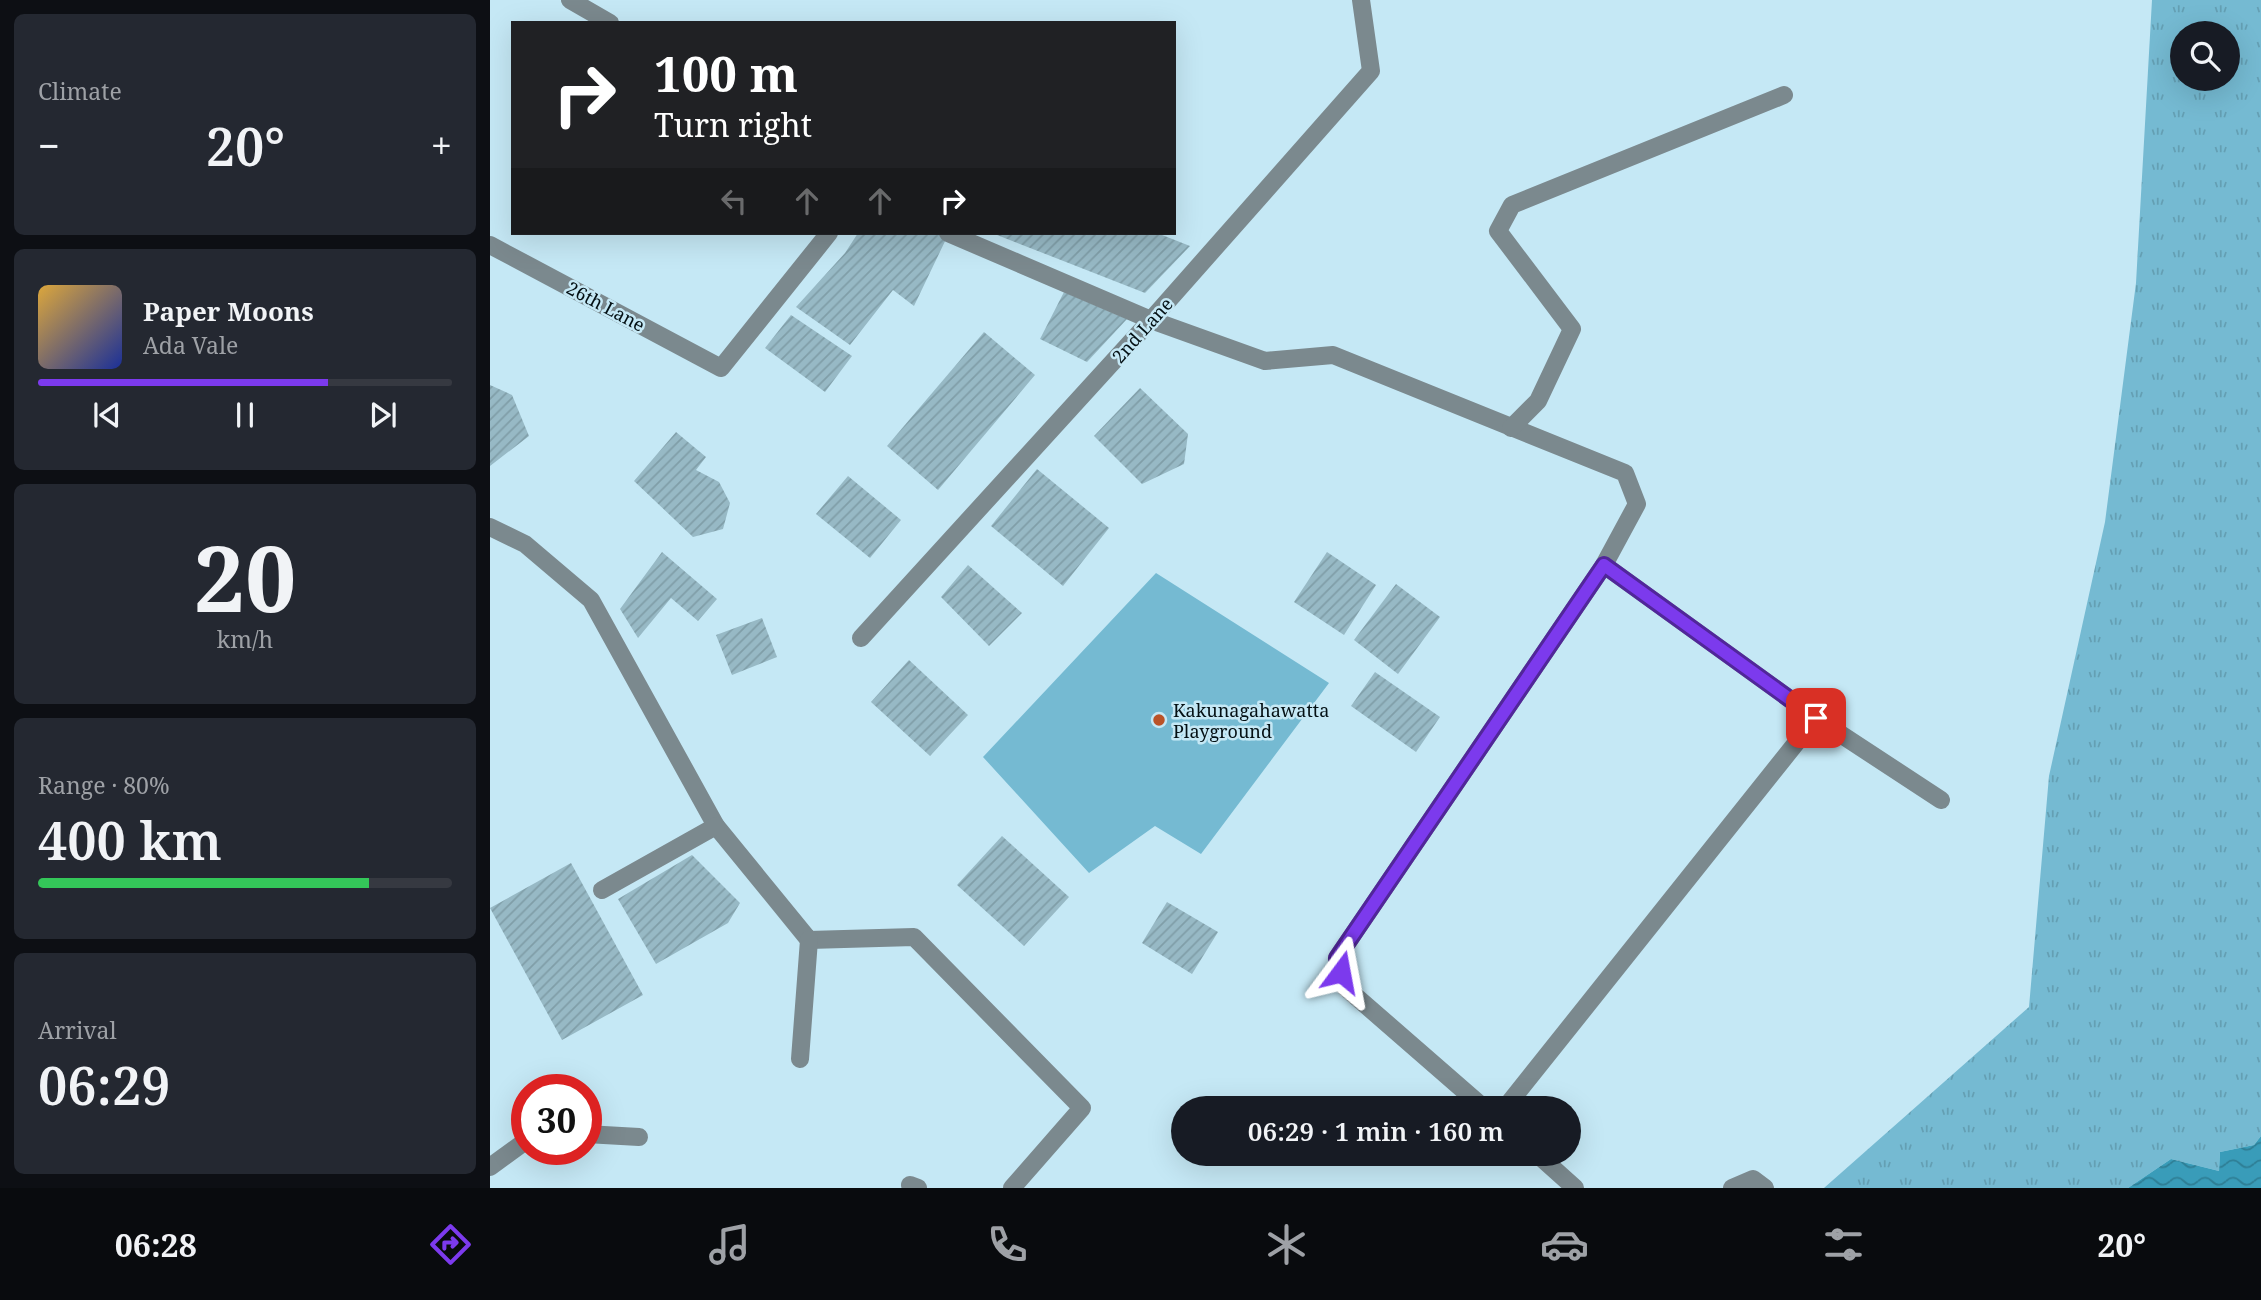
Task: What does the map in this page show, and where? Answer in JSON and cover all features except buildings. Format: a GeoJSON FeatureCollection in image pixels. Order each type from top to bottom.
{"type":"FeatureCollection","features":[{"type":"Feature","properties":{"kind":"street"},"geometry":{"type":"LineString","coordinates":[[570,0],[607,21]]}},
{"type":"Feature","properties":{"kind":"street","name":"2nd Lane"},"geometry":{"type":"LineString","coordinates":[[861,638],[1152,320],[1371,71],[1361,0]]}},
{"type":"Feature","properties":{"kind":"street"},"geometry":{"type":"LineString","coordinates":[[1511,428],[1538,401],[1572,329],[1498,231],[1512,205],[1784,95]]}},
{"type":"Feature","properties":{"kind":"street","name":"26th Lane"},"geometry":{"type":"LineString","coordinates":[[490,245],[721,368],[827,235]]}},
{"type":"Feature","properties":{"kind":"street"},"geometry":{"type":"LineString","coordinates":[[953,235],[1152,320],[1265,361],[1333,355],[1625,473],[1637,504],[1604,565],[1337,958],[1345,987],[1471,1096]]}},
{"type":"Feature","properties":{"kind":"street"},"geometry":{"type":"LineString","coordinates":[[490,527],[524,544],[591,600],[716,826],[809,940],[800,1059]]}},
{"type":"Feature","properties":{"kind":"street"},"geometry":{"type":"LineString","coordinates":[[1604,565],[1816,718],[1941,800]]}},
{"type":"Feature","properties":{"kind":"street"},"geometry":{"type":"LineString","coordinates":[[1515,1096],[1816,718]]}},
{"type":"Feature","properties":{"kind":"street"},"geometry":{"type":"LineString","coordinates":[[602,890],[716,826]]}},
{"type":"Feature","properties":{"kind":"street"},"geometry":{"type":"LineString","coordinates":[[809,940],[914,937],[1082,1108],[1012,1188]]}},
{"type":"Feature","properties":{"kind":"street"},"geometry":{"type":"LineString","coordinates":[[602,1135],[639,1137]]}},
{"type":"Feature","properties":{"kind":"street"},"geometry":{"type":"LineString","coordinates":[[490,1167],[511,1152]]}},
{"type":"Feature","properties":{"kind":"street"},"geometry":{"type":"LineString","coordinates":[[1550,1166],[1575,1188]]}},
{"type":"Feature","properties":{"kind":"street"},"geometry":{"type":"LineString","coordinates":[[1732,1188],[1753,1179],[1765,1188]]}},
{"type":"Feature","properties":{"kind":"green space"},"geometry":{"type":"Polygon","coordinates":[[[2152,0],[2261,0],[2261,1136],[2254,1145],[2220,1152],[2219,1171],[2171,1159],[2128,1188],[1824,1188],[2029,1007],[2049,776],[2105,522],[2136,283],[2152,0]]]}},
{"type":"Feature","properties":{"kind":"green space","name":"Kakunagahawatta Playground"},"geometry":{"type":"Polygon","coordinates":[[[1156,573],[1329,683],[1201,854],[1155,826],[1089,873],[983,757],[1156,573]]]}},
{"type":"Feature","properties":{"kind":"water"},"geometry":{"type":"Polygon","coordinates":[[[2261,1136],[2261,1188],[2128,1188],[2171,1159],[2219,1171],[2220,1152],[2254,1145],[2261,1136]]]}},
{"type":"Feature","properties":{"kind":"place","name":"Kakunagahawatta Playground"},"geometry":{"type":"Point","coordinates":[1159,720]}},
{"type":"Feature","properties":{"kind":"route"},"geometry":{"type":"LineString","coordinates":[[1341,972],[1337,958],[1604,565],[1816,718]]}}]}
